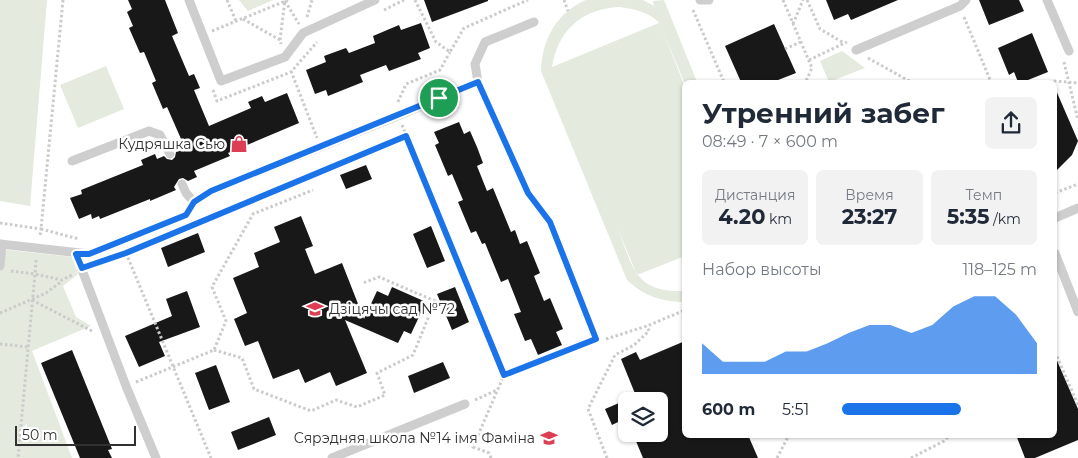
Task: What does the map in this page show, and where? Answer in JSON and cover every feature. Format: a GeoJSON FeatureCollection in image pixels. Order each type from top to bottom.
{"type":"FeatureCollection","features":[{"type":"Feature","properties":{"kind":"lane"},"geometry":{"type":"LineString","coordinates":[[189,0],[222,81],[285,57],[303,33],[375,0]]}},
{"type":"Feature","properties":{"kind":"lane"},"geometry":{"type":"LineString","coordinates":[[700,0],[709,0]]}},
{"type":"Feature","properties":{"kind":"lane"},"geometry":{"type":"LineString","coordinates":[[1047,0],[1069,52]]}},
{"type":"Feature","properties":{"kind":"lane"},"geometry":{"type":"LineString","coordinates":[[856,50],[963,3]]}},
{"type":"Feature","properties":{"kind":"lane"},"geometry":{"type":"LineString","coordinates":[[534,22],[485,42],[475,64],[478,82],[528,193],[550,222],[596,339]]}},
{"type":"Feature","properties":{"kind":"lane"},"geometry":{"type":"LineString","coordinates":[[0,266],[1,244],[89,254],[186,215],[194,202],[211,191],[478,82]]}},
{"type":"Feature","properties":{"kind":"lane"},"geometry":{"type":"LineString","coordinates":[[72,161],[150,131],[160,136],[170,154]]}},
{"type":"Feature","properties":{"kind":"lane"},"geometry":{"type":"LineString","coordinates":[[182,184],[186,193],[194,202]]}},
{"type":"Feature","properties":{"kind":"lane"},"geometry":{"type":"LineString","coordinates":[[1057,217],[1078,208]]}},
{"type":"Feature","properties":{"kind":"lane"},"geometry":{"type":"LineString","coordinates":[[76,254],[126,386],[156,458]]}},
{"type":"Feature","properties":{"kind":"lane"},"geometry":{"type":"LineString","coordinates":[[1057,257],[1078,312]]}},
{"type":"Feature","properties":{"kind":"lane"},"geometry":{"type":"LineString","coordinates":[[332,458],[465,404]]}},
{"type":"Feature","properties":{"kind":"path"},"geometry":{"type":"LineString","coordinates":[[41,229],[63,0]]}},
{"type":"Feature","properties":{"kind":"path"},"geometry":{"type":"LineString","coordinates":[[227,0],[236,21]]}},
{"type":"Feature","properties":{"kind":"path"},"geometry":{"type":"LineString","coordinates":[[202,34],[286,0]]}},
{"type":"Feature","properties":{"kind":"path"},"geometry":{"type":"LineString","coordinates":[[243,19],[280,40],[303,33],[286,0]]}},
{"type":"Feature","properties":{"kind":"path"},"geometry":{"type":"LineString","coordinates":[[286,0],[280,40],[317,138]]}},
{"type":"Feature","properties":{"kind":"path"},"geometry":{"type":"LineString","coordinates":[[415,0],[436,42],[450,52],[464,28],[528,0]]}},
{"type":"Feature","properties":{"kind":"path"},"geometry":{"type":"LineString","coordinates":[[564,0],[568,11]]}},
{"type":"Feature","properties":{"kind":"path"},"geometry":{"type":"LineString","coordinates":[[783,0],[812,68],[806,80]]}},
{"type":"Feature","properties":{"kind":"path"},"geometry":{"type":"LineString","coordinates":[[793,24],[803,0]]}},
{"type":"Feature","properties":{"kind":"path"},"geometry":{"type":"LineString","coordinates":[[807,0],[820,29],[908,80]]}},
{"type":"Feature","properties":{"kind":"path"},"geometry":{"type":"LineString","coordinates":[[963,3],[990,80]]}},
{"type":"Feature","properties":{"kind":"path"},"geometry":{"type":"LineString","coordinates":[[693,9],[723,80]]}},
{"type":"Feature","properties":{"kind":"path"},"geometry":{"type":"LineString","coordinates":[[785,49],[801,42]]}},
{"type":"Feature","properties":{"kind":"path"},"geometry":{"type":"LineString","coordinates":[[986,80],[988,76]]}},
{"type":"Feature","properties":{"kind":"path"},"geometry":{"type":"LineString","coordinates":[[1057,81],[1078,82]]}},
{"type":"Feature","properties":{"kind":"path"},"geometry":{"type":"LineString","coordinates":[[400,115],[406,136],[504,375]]}},
{"type":"Feature","properties":{"kind":"path"},"geometry":{"type":"LineString","coordinates":[[402,125],[411,122]]}},
{"type":"Feature","properties":{"kind":"path"},"geometry":{"type":"LineString","coordinates":[[190,226],[406,136]]}},
{"type":"Feature","properties":{"kind":"path"},"geometry":{"type":"LineString","coordinates":[[1057,192],[1078,184]]}},
{"type":"Feature","properties":{"kind":"path"},"geometry":{"type":"LineString","coordinates":[[214,350],[226,321],[212,287],[253,214],[313,190]]}},
{"type":"Feature","properties":{"kind":"path"},"geometry":{"type":"LineString","coordinates":[[118,256],[126,253],[211,458]]}},
{"type":"Feature","properties":{"kind":"path"},"geometry":{"type":"LineString","coordinates":[[0,313],[46,293],[62,280],[82,268]]}},
{"type":"Feature","properties":{"kind":"path"},"geometry":{"type":"LineString","coordinates":[[9,270],[62,280]]}},
{"type":"Feature","properties":{"kind":"path"},"geometry":{"type":"LineString","coordinates":[[18,458],[35,274]]}},
{"type":"Feature","properties":{"kind":"path"},"geometry":{"type":"LineString","coordinates":[[126,386],[214,350],[242,358],[254,389],[311,411],[336,400],[357,407],[385,394],[377,373],[413,354],[435,301],[380,277],[362,283]]}},
{"type":"Feature","properties":{"kind":"path"},"geometry":{"type":"LineString","coordinates":[[32,300],[92,331],[96,339]]}},
{"type":"Feature","properties":{"kind":"path"},"geometry":{"type":"LineString","coordinates":[[596,339],[608,339],[647,326],[682,311]]}},
{"type":"Feature","properties":{"kind":"path"},"geometry":{"type":"LineString","coordinates":[[607,458],[588,409],[615,355],[634,345],[644,336],[649,331],[647,326]]}},
{"type":"Feature","properties":{"kind":"path"},"geometry":{"type":"LineString","coordinates":[[491,458],[489,453],[473,446],[504,375],[588,341],[585,334]]}},
{"type":"Feature","properties":{"kind":"path"},"geometry":{"type":"LineString","coordinates":[[0,344],[28,347]]}},
{"type":"Feature","properties":{"kind":"path"},"geometry":{"type":"LineString","coordinates":[[1057,357],[1078,404]]}},
{"type":"Feature","properties":{"kind":"path"},"geometry":{"type":"LineString","coordinates":[[465,404],[497,390]]}},
{"type":"Feature","properties":{"kind":"path"},"geometry":{"type":"LineString","coordinates":[[777,458],[787,438]]}},
{"type":"Feature","properties":{"kind":"path"},"geometry":{"type":"LineString","coordinates":[[911,458],[947,438]]}},
{"type":"Feature","properties":{"kind":"shaded area"},"geometry":{"type":"Polygon","coordinates":[[[0,0],[47,0],[30,206],[0,201],[0,0]]]}},
{"type":"Feature","properties":{"kind":"shaded area"},"geometry":{"type":"Polygon","coordinates":[[[239,0],[273,0],[248,11],[239,0]]]}},
{"type":"Feature","properties":{"kind":"shaded area"},"geometry":{"type":"Polygon","coordinates":[[[586,0],[643,0],[654,6],[653,1],[664,0],[696,80],[683,80],[660,24],[682,80],[682,257],[638,275],[645,282],[655,287],[682,291],[682,302],[654,297],[633,286],[627,280],[541,71],[544,49],[548,38],[566,12],[586,0]],[[619,7],[594,12],[583,17],[566,32],[555,54],[552,67],[659,23],[655,19],[636,10],[619,7]],[[617,227],[627,254],[635,270],[617,227]]]}},
{"type":"Feature","properties":{"kind":"shaded area"},"geometry":{"type":"Polygon","coordinates":[[[842,51],[865,68],[834,80],[828,80],[820,61],[842,51]]]}},
{"type":"Feature","properties":{"kind":"shaded area"},"geometry":{"type":"Polygon","coordinates":[[[106,66],[124,109],[78,128],[60,85],[106,66]]]}},
{"type":"Feature","properties":{"kind":"shaded area"},"geometry":{"type":"Polygon","coordinates":[[[0,249],[72,257],[78,274],[63,286],[76,317],[91,326],[32,351],[72,458],[0,458],[0,249]]]}},
{"type":"Feature","properties":{"kind":"building"},"geometry":{"type":"Polygon","coordinates":[[[128,0],[165,0],[178,33],[172,36],[189,76],[194,74],[200,88],[194,90],[209,126],[251,108],[248,102],[262,96],[265,102],[287,93],[299,123],[228,153],[230,156],[194,171],[197,177],[188,181],[183,178],[179,179],[174,187],[176,190],[100,219],[99,216],[92,219],[91,214],[79,219],[70,198],[82,194],[81,190],[143,165],[141,160],[155,154],[157,159],[164,156],[172,160],[176,152],[185,148],[167,107],[163,109],[152,83],[156,81],[144,52],[140,53],[129,28],[133,26],[127,12],[132,9],[128,0]]]}},
{"type":"Feature","properties":{"kind":"building"},"geometry":{"type":"Polygon","coordinates":[[[424,0],[488,0],[488,1],[432,22],[424,0]]]}},
{"type":"Feature","properties":{"kind":"building"},"geometry":{"type":"Polygon","coordinates":[[[826,0],[898,0],[851,20],[848,14],[834,20],[826,0]]]}},
{"type":"Feature","properties":{"kind":"building"},"geometry":{"type":"Polygon","coordinates":[[[979,0],[1019,0],[1024,11],[989,25],[979,0]]]}},
{"type":"Feature","properties":{"kind":"building"},"geometry":{"type":"Polygon","coordinates":[[[421,23],[430,48],[418,53],[421,59],[389,71],[386,65],[360,75],[363,82],[328,96],[326,90],[315,94],[306,70],[326,62],[324,56],[346,48],[349,53],[375,43],[373,36],[399,25],[401,30],[421,23]]]}},
{"type":"Feature","properties":{"kind":"building"},"geometry":{"type":"Polygon","coordinates":[[[774,24],[796,73],[778,80],[740,80],[725,46],[774,24]]]}},
{"type":"Feature","properties":{"kind":"building"},"geometry":{"type":"Polygon","coordinates":[[[1032,33],[1048,72],[1028,80],[1017,80],[1014,72],[1009,75],[998,48],[1032,33]]]}},
{"type":"Feature","properties":{"kind":"building"},"geometry":{"type":"Polygon","coordinates":[[[1057,93],[1078,141],[1072,155],[1057,170],[1057,93]]]}},
{"type":"Feature","properties":{"kind":"building"},"geometry":{"type":"Polygon","coordinates":[[[459,122],[464,134],[470,131],[477,147],[483,163],[477,166],[487,191],[493,188],[511,232],[515,230],[520,244],[527,241],[540,273],[534,276],[544,301],[550,298],[563,329],[556,332],[562,345],[538,355],[531,339],[525,341],[514,314],[521,312],[508,279],[501,282],[485,243],[482,244],[476,231],[471,233],[458,202],[463,200],[452,174],[448,176],[435,145],[439,143],[434,132],[459,122]]]}},
{"type":"Feature","properties":{"kind":"building"},"geometry":{"type":"Polygon","coordinates":[[[366,165],[372,179],[346,189],[340,175],[366,165]]]}},
{"type":"Feature","properties":{"kind":"building"},"geometry":{"type":"Polygon","coordinates":[[[301,216],[313,246],[305,249],[315,274],[342,263],[364,319],[377,291],[388,296],[392,287],[426,302],[411,334],[404,331],[398,343],[345,320],[367,373],[336,386],[330,372],[305,383],[299,369],[273,379],[258,341],[245,346],[234,319],[247,313],[233,278],[259,267],[254,253],[280,242],[274,227],[301,216]]]}},
{"type":"Feature","properties":{"kind":"building"},"geometry":{"type":"Polygon","coordinates":[[[431,226],[445,261],[427,268],[413,234],[431,226]]]}},
{"type":"Feature","properties":{"kind":"building"},"geometry":{"type":"Polygon","coordinates":[[[198,233],[205,252],[168,267],[161,248],[198,233]]]}},
{"type":"Feature","properties":{"kind":"building"},"geometry":{"type":"Polygon","coordinates":[[[455,287],[469,322],[452,330],[437,294],[455,287]]]}},
{"type":"Feature","properties":{"kind":"building"},"geometry":{"type":"Polygon","coordinates":[[[187,291],[200,327],[159,342],[165,356],[139,367],[125,336],[172,316],[166,299],[187,291]]]}},
{"type":"Feature","properties":{"kind":"building"},"geometry":{"type":"Polygon","coordinates":[[[682,342],[682,438],[749,438],[758,458],[643,458],[636,442],[668,442],[668,392],[634,392],[621,359],[636,352],[640,360],[682,342]]]}},
{"type":"Feature","properties":{"kind":"building"},"geometry":{"type":"Polygon","coordinates":[[[72,350],[112,449],[108,450],[112,458],[80,458],[41,363],[72,350]]]}},
{"type":"Feature","properties":{"kind":"building"},"geometry":{"type":"Polygon","coordinates":[[[1057,361],[1078,409],[1078,440],[1035,458],[1025,458],[1017,438],[1057,438],[1057,361]]]}},
{"type":"Feature","properties":{"kind":"building"},"geometry":{"type":"Polygon","coordinates":[[[443,362],[450,378],[414,393],[408,376],[443,362]]]}},
{"type":"Feature","properties":{"kind":"building"},"geometry":{"type":"Polygon","coordinates":[[[216,365],[230,402],[209,410],[195,373],[216,365]]]}},
{"type":"Feature","properties":{"kind":"building"},"geometry":{"type":"Polygon","coordinates":[[[618,403],[618,422],[612,425],[605,409],[618,403]]]}},
{"type":"Feature","properties":{"kind":"building"},"geometry":{"type":"Polygon","coordinates":[[[269,417],[276,435],[238,450],[231,432],[269,417]]]}},
{"type":"Feature","properties":{"kind":"place","name":"Кудряшка Сью"},"geometry":{"type":"Point","coordinates":[239,144]}},
{"type":"Feature","properties":{"kind":"place","name":"Дзіцячы сад №72"},"geometry":{"type":"Point","coordinates":[315,309]}},
{"type":"Feature","properties":{"kind":"place","name":"Сярэдняя школа №14 імя Фаміна"},"geometry":{"type":"Point","coordinates":[549,438]}},
{"type":"Feature","properties":{"kind":"route"},"geometry":{"type":"LineString","coordinates":[[478,82],[528,193],[550,222],[596,339],[504,375],[406,136],[126,253],[82,268],[76,254],[89,254],[186,215],[194,202],[211,191],[439,98],[478,82]]}}]}
